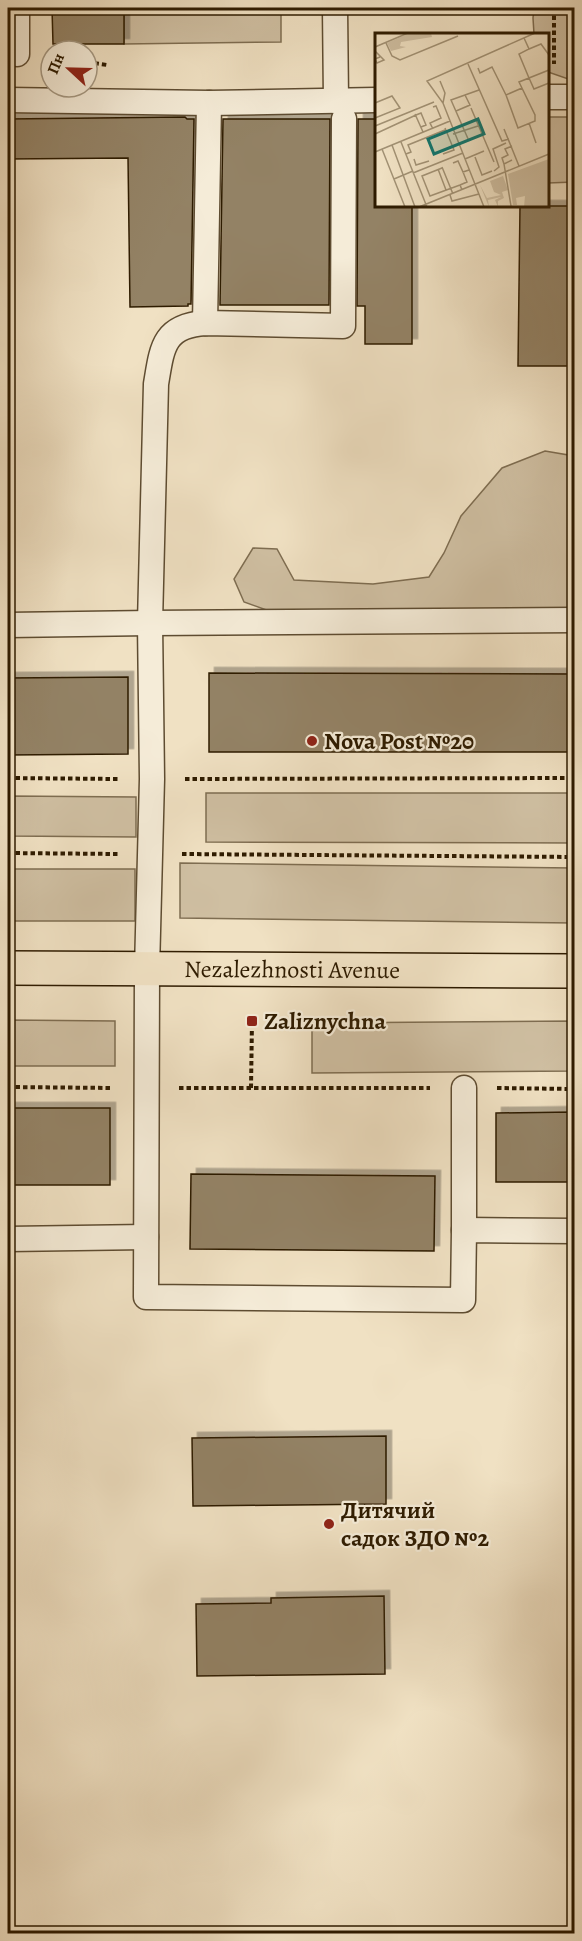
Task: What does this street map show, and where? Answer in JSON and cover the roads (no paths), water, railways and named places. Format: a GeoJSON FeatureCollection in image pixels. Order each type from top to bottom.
{"type":"FeatureCollection","features":[{"type":"Feature","properties":{"kind":"main road","name":"Nezalezhnosti Avenue"},"geometry":{"type":"LineString","coordinates":[[8,968],[574,972]]}},
{"type":"Feature","properties":{"kind":"lane"},"geometry":{"type":"LineString","coordinates":[[17,54],[18,8]]}},
{"type":"Feature","properties":{"kind":"lane"},"geometry":{"type":"LineString","coordinates":[[335,8],[340,110],[343,326],[188,324],[174,331],[166,340],[161,352],[156,384],[150,622],[152,779],[147,969],[146,1297],[463,1300],[464,1088]]}},
{"type":"Feature","properties":{"kind":"lane"},"geometry":{"type":"LineString","coordinates":[[8,100],[209,104],[340,110],[375,100]]}},
{"type":"Feature","properties":{"kind":"lane"},"geometry":{"type":"LineString","coordinates":[[206,323],[209,104]]}},
{"type":"Feature","properties":{"kind":"lane"},"geometry":{"type":"LineString","coordinates":[[8,626],[150,622],[574,620]]}},
{"type":"Feature","properties":{"kind":"lane"},"geometry":{"type":"LineString","coordinates":[[464,1230],[574,1231]]}},
{"type":"Feature","properties":{"kind":"lane"},"geometry":{"type":"LineString","coordinates":[[8,1239],[146,1237]]}},
{"type":"Feature","properties":{"kind":"place","name":"Nova Post №20"},"geometry":{"type":"Point","coordinates":[312,741]}},
{"type":"Feature","properties":{"kind":"place","name":"Zaliznychna"},"geometry":{"type":"Point","coordinates":[252,1021]}},
{"type":"Feature","properties":{"kind":"place","name":"Дитячий садок ЗДО №2"},"geometry":{"type":"Point","coordinates":[329,1524]}}]}
